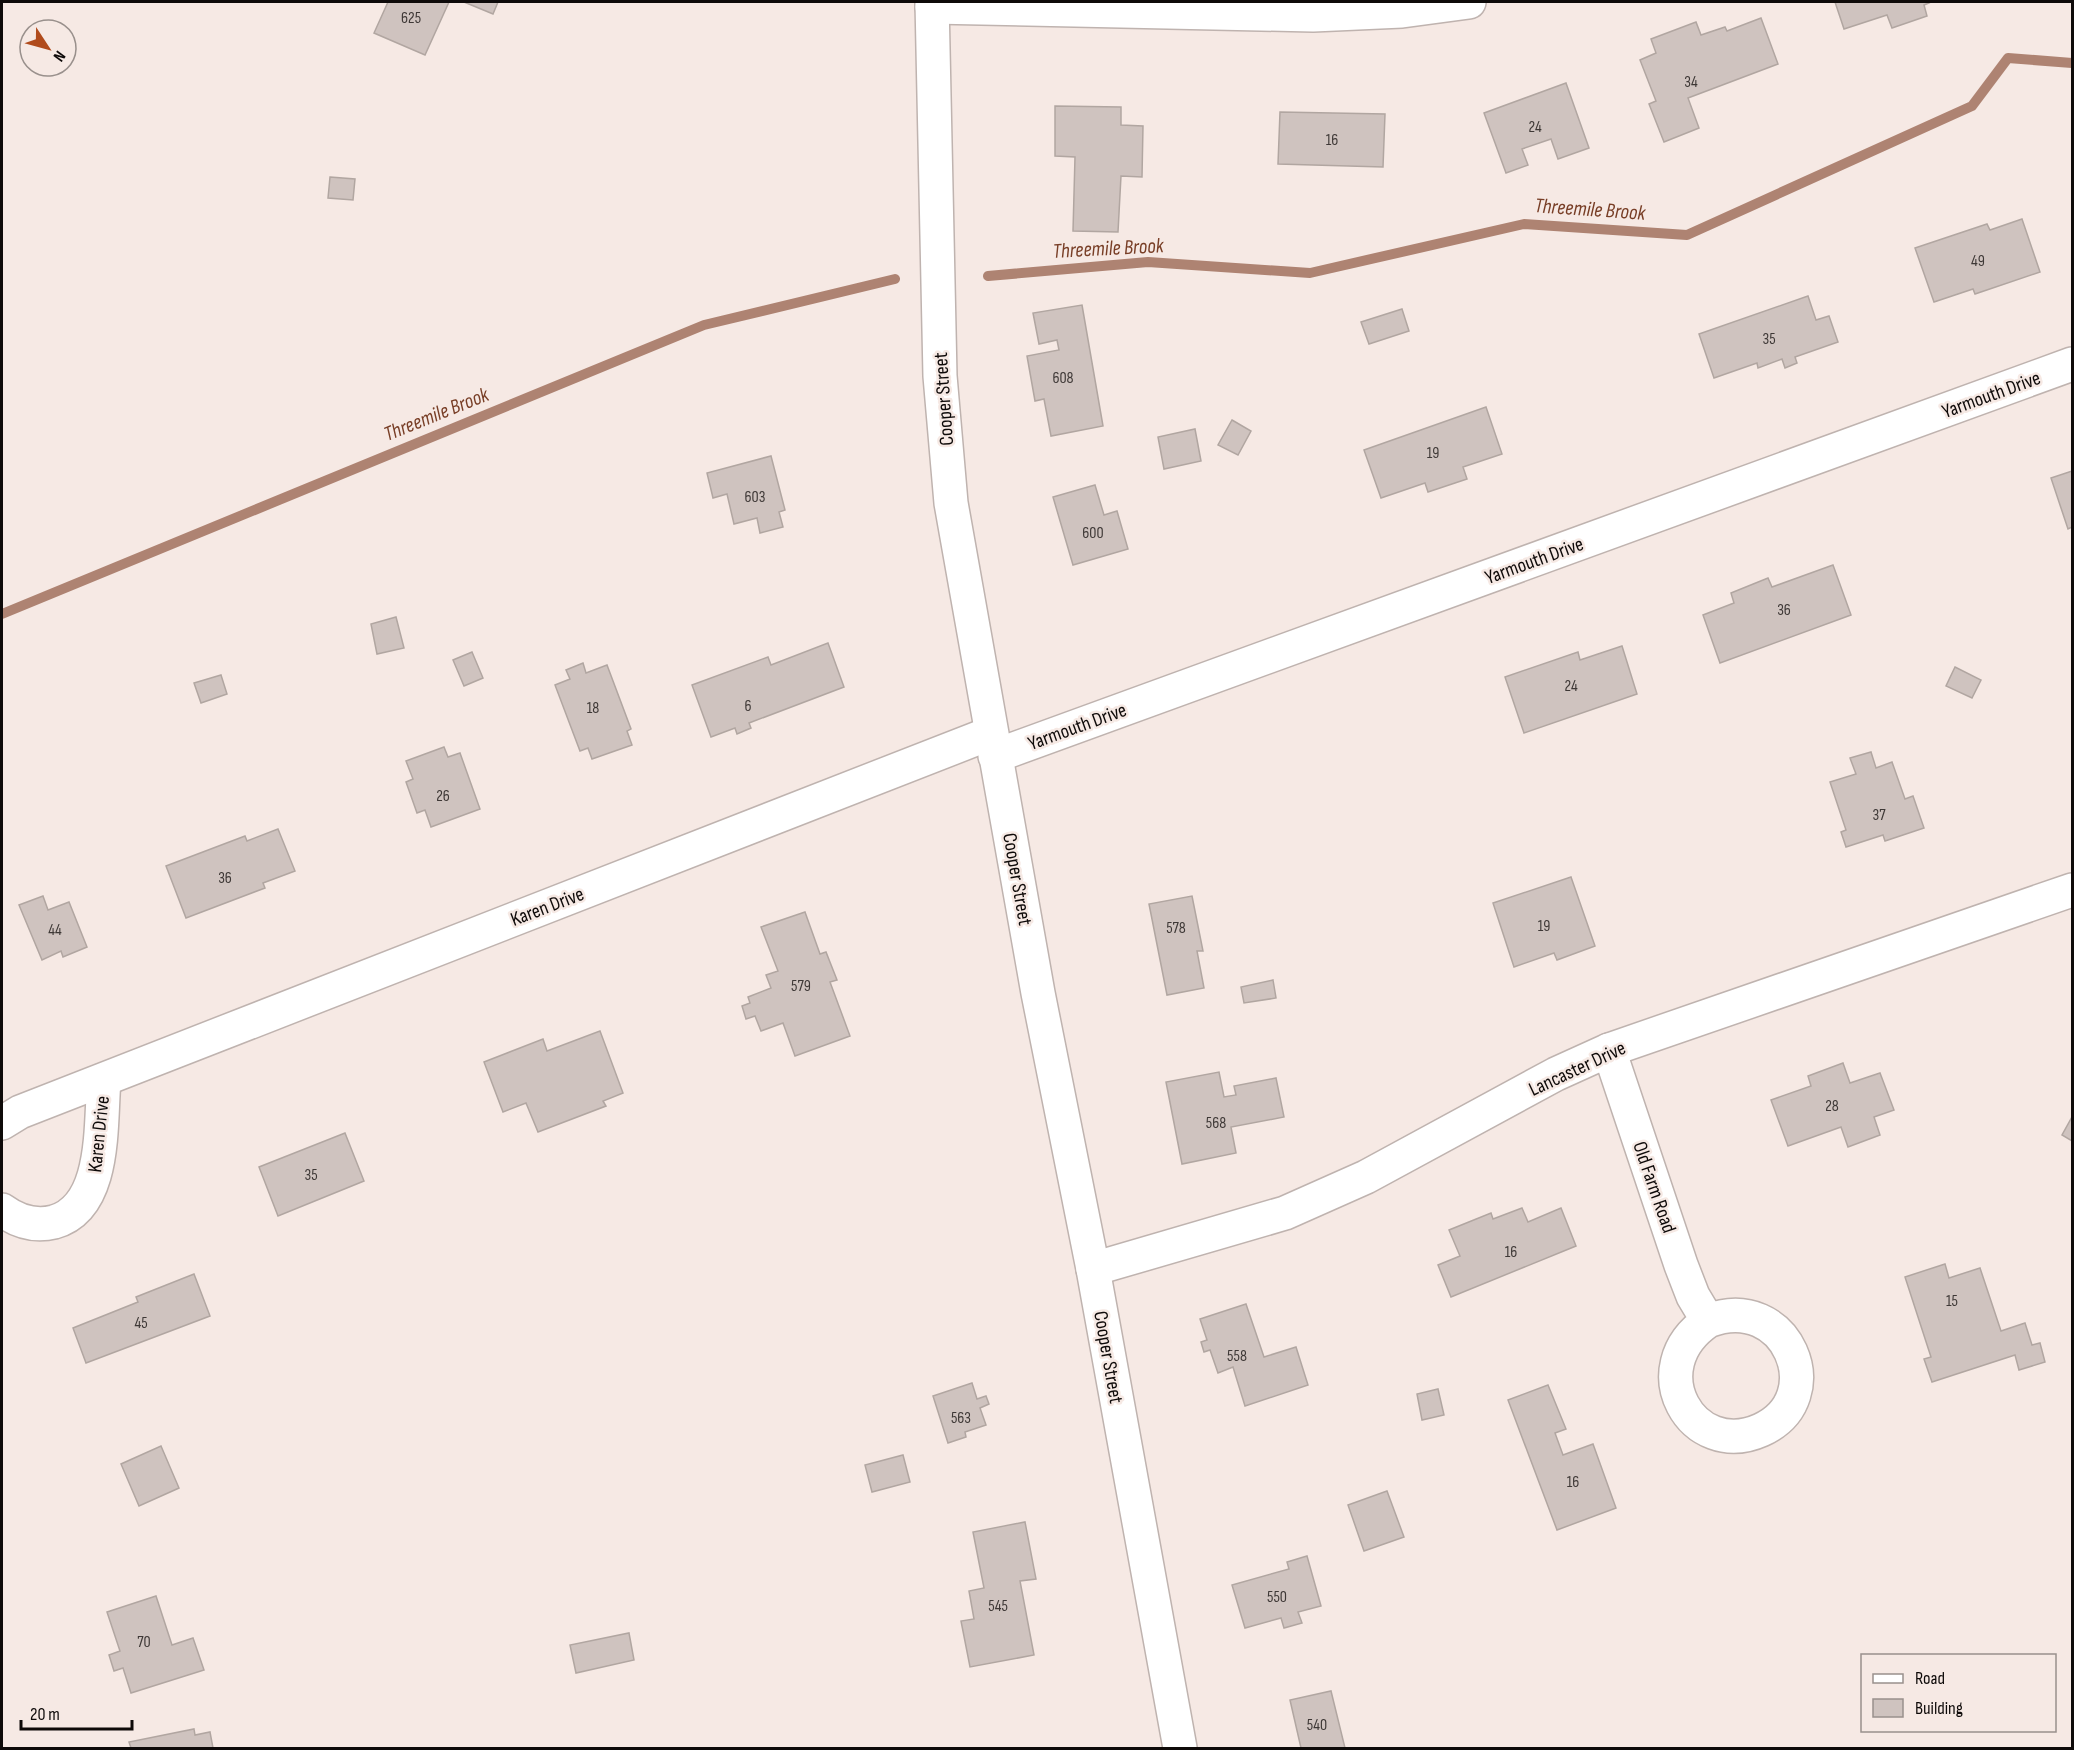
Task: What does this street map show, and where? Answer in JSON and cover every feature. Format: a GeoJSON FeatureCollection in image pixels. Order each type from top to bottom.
{"type":"FeatureCollection","features":[{"type":"Feature","properties":{"kind":"street"},"geometry":{"type":"LineString","coordinates":[[932,4],[1313,15],[1402,11],[1469,2]]}},
{"type":"Feature","properties":{"kind":"street","name":"Cooper Street"},"geometry":{"type":"LineString","coordinates":[[932,4],[940,376],[951,503],[1038,993],[1093,1269],[1180,1749]]}},
{"type":"Feature","properties":{"kind":"street","name":"Yarmouth Drive"},"geometry":{"type":"LineString","coordinates":[[993,744],[2073,364]]}},
{"type":"Feature","properties":{"kind":"street","name":"Karen Drive"},"geometry":{"type":"LineString","coordinates":[[2,1123],[20,1112],[993,744]]}},
{"type":"Feature","properties":{"kind":"street","name":"Lancaster Drive"},"geometry":{"type":"LineString","coordinates":[[1093,1269],[1285,1213],[1366,1177],[1556,1074],[1609,1050],[2073,890]]}},
{"type":"Feature","properties":{"kind":"street","name":"Old Farm Road"},"geometry":{"type":"LineString","coordinates":[[1609,1050],[1681,1265],[1694,1296],[1708,1320]]}},
{"type":"Feature","properties":{"kind":"street","name":"Karen Drive"},"geometry":{"type":"LineString","coordinates":[[2,1210],[20,1221],[44,1224],[67,1217],[85,1200],[95,1178],[104,1080]]}},
{"type":"Feature","properties":{"kind":"building"},"geometry":{"type":"Polygon","coordinates":[[[388,2],[449,2],[425,55],[374,33],[388,2]]]}},
{"type":"Feature","properties":{"kind":"building"},"geometry":{"type":"Polygon","coordinates":[[[464,2],[498,2],[493,14],[464,2]]]}},
{"type":"Feature","properties":{"kind":"building"},"geometry":{"type":"Polygon","coordinates":[[[1835,2],[1929,3],[1924,5],[1927,16],[1892,28],[1887,15],[1844,29],[1835,2]]]}},
{"type":"Feature","properties":{"kind":"building"},"geometry":{"type":"Polygon","coordinates":[[[1761,18],[1778,64],[1688,98],[1699,128],[1664,142],[1649,104],[1656,101],[1640,60],[1656,53],[1651,39],[1696,22],[1701,35],[1725,27],[1727,31],[1761,18]]]}},
{"type":"Feature","properties":{"kind":"building"},"geometry":{"type":"Polygon","coordinates":[[[1566,83],[1589,148],[1558,159],[1551,139],[1522,149],[1528,165],[1506,173],[1484,113],[1566,83]]]}},
{"type":"Feature","properties":{"kind":"building"},"geometry":{"type":"Polygon","coordinates":[[[1055,106],[1121,107],[1121,125],[1143,126],[1142,177],[1121,176],[1118,232],[1073,231],[1075,157],[1055,156],[1055,106]]]}},
{"type":"Feature","properties":{"kind":"building"},"geometry":{"type":"Polygon","coordinates":[[[1280,112],[1385,114],[1383,167],[1278,164],[1280,112]]]}},
{"type":"Feature","properties":{"kind":"building"},"geometry":{"type":"Polygon","coordinates":[[[330,177],[355,179],[353,200],[328,198],[330,177]]]}},
{"type":"Feature","properties":{"kind":"building"},"geometry":{"type":"Polygon","coordinates":[[[2022,219],[2040,272],[1975,294],[1973,289],[1934,302],[1915,248],[1987,224],[1990,230],[2022,219]]]}},
{"type":"Feature","properties":{"kind":"building"},"geometry":{"type":"Polygon","coordinates":[[[1808,296],[1816,320],[1829,316],[1838,342],[1795,357],[1797,363],[1785,368],[1782,359],[1758,368],[1757,363],[1714,378],[1699,334],[1808,296]]]}},
{"type":"Feature","properties":{"kind":"building"},"geometry":{"type":"Polygon","coordinates":[[[1082,305],[1103,426],[1051,436],[1044,399],[1035,401],[1027,356],[1059,350],[1057,340],[1039,344],[1033,313],[1082,305]]]}},
{"type":"Feature","properties":{"kind":"building"},"geometry":{"type":"Polygon","coordinates":[[[1402,309],[1409,331],[1369,344],[1361,322],[1402,309]]]}},
{"type":"Feature","properties":{"kind":"building"},"geometry":{"type":"Polygon","coordinates":[[[1486,407],[1502,454],[1463,467],[1467,479],[1428,492],[1425,483],[1381,498],[1364,450],[1486,407]]]}},
{"type":"Feature","properties":{"kind":"building"},"geometry":{"type":"Polygon","coordinates":[[[1232,420],[1251,431],[1238,455],[1218,445],[1232,420]]]}},
{"type":"Feature","properties":{"kind":"building"},"geometry":{"type":"Polygon","coordinates":[[[1195,429],[1201,461],[1164,469],[1158,437],[1195,429]]]}},
{"type":"Feature","properties":{"kind":"building"},"geometry":{"type":"Polygon","coordinates":[[[771,456],[785,510],[779,512],[783,527],[760,533],[757,518],[734,524],[727,494],[713,498],[707,473],[771,456]]]}},
{"type":"Feature","properties":{"kind":"building"},"geometry":{"type":"Polygon","coordinates":[[[2072,471],[2072,527],[2068,529],[2051,478],[2072,471]]]}},
{"type":"Feature","properties":{"kind":"building"},"geometry":{"type":"Polygon","coordinates":[[[1095,485],[1104,515],[1117,511],[1128,549],[1073,565],[1053,497],[1095,485]]]}},
{"type":"Feature","properties":{"kind":"building"},"geometry":{"type":"Polygon","coordinates":[[[1833,565],[1851,615],[1720,663],[1703,615],[1734,603],[1731,593],[1768,578],[1772,587],[1833,565]]]}},
{"type":"Feature","properties":{"kind":"building"},"geometry":{"type":"Polygon","coordinates":[[[396,617],[404,648],[377,654],[371,624],[396,617]]]}},
{"type":"Feature","properties":{"kind":"building"},"geometry":{"type":"Polygon","coordinates":[[[828,643],[844,687],[749,723],[751,728],[737,734],[735,728],[711,737],[692,685],[768,657],[771,665],[828,643]]]}},
{"type":"Feature","properties":{"kind":"building"},"geometry":{"type":"Polygon","coordinates":[[[1622,646],[1637,694],[1524,733],[1505,677],[1578,652],[1580,660],[1622,646]]]}},
{"type":"Feature","properties":{"kind":"building"},"geometry":{"type":"Polygon","coordinates":[[[472,652],[483,678],[464,686],[453,660],[472,652]]]}},
{"type":"Feature","properties":{"kind":"building"},"geometry":{"type":"Polygon","coordinates":[[[583,663],[586,673],[607,665],[631,729],[627,731],[632,745],[592,759],[588,748],[580,751],[555,685],[570,679],[566,670],[583,663]]]}},
{"type":"Feature","properties":{"kind":"building"},"geometry":{"type":"Polygon","coordinates":[[[1955,667],[1981,680],[1972,698],[1946,686],[1955,667]]]}},
{"type":"Feature","properties":{"kind":"building"},"geometry":{"type":"Polygon","coordinates":[[[221,675],[227,694],[201,703],[194,683],[221,675]]]}},
{"type":"Feature","properties":{"kind":"building"},"geometry":{"type":"Polygon","coordinates":[[[444,747],[448,757],[460,753],[480,809],[431,827],[425,810],[417,813],[406,782],[413,779],[406,761],[444,747]]]}},
{"type":"Feature","properties":{"kind":"building"},"geometry":{"type":"Polygon","coordinates":[[[1871,752],[1876,768],[1892,762],[1905,799],[1913,796],[1924,828],[1885,841],[1883,835],[1846,847],[1841,832],[1846,830],[1830,782],[1856,774],[1850,758],[1871,752]]]}},
{"type":"Feature","properties":{"kind":"building"},"geometry":{"type":"Polygon","coordinates":[[[278,829],[295,871],[263,883],[265,888],[186,918],[166,866],[245,836],[247,841],[278,829]]]}},
{"type":"Feature","properties":{"kind":"building"},"geometry":{"type":"Polygon","coordinates":[[[1571,877],[1595,946],[1557,960],[1554,953],[1514,967],[1493,903],[1571,877]]]}},
{"type":"Feature","properties":{"kind":"building"},"geometry":{"type":"Polygon","coordinates":[[[43,896],[48,910],[69,902],[87,947],[63,957],[61,951],[42,960],[19,905],[43,896]]]}},
{"type":"Feature","properties":{"kind":"building"},"geometry":{"type":"Polygon","coordinates":[[[1192,896],[1203,951],[1197,951],[1204,988],[1167,995],[1149,904],[1192,896]]]}},
{"type":"Feature","properties":{"kind":"building"},"geometry":{"type":"Polygon","coordinates":[[[805,912],[820,954],[826,952],[837,980],[830,982],[850,1036],[795,1056],[783,1023],[761,1031],[755,1016],[746,1019],[742,1006],[750,1003],[748,997],[771,988],[766,975],[778,971],[761,927],[805,912]]]}},
{"type":"Feature","properties":{"kind":"building"},"geometry":{"type":"Polygon","coordinates":[[[1273,980],[1276,998],[1244,1003],[1241,987],[1273,980]]]}},
{"type":"Feature","properties":{"kind":"building"},"geometry":{"type":"Polygon","coordinates":[[[600,1031],[623,1093],[603,1101],[606,1106],[538,1132],[526,1103],[503,1112],[484,1062],[543,1039],[547,1051],[600,1031]]]}},
{"type":"Feature","properties":{"kind":"building"},"geometry":{"type":"Polygon","coordinates":[[[1843,1063],[1850,1083],[1880,1073],[1894,1110],[1874,1117],[1880,1135],[1848,1147],[1841,1127],[1788,1146],[1771,1100],[1811,1086],[1808,1076],[1843,1063]]]}},
{"type":"Feature","properties":{"kind":"building"},"geometry":{"type":"Polygon","coordinates":[[[1219,1072],[1224,1097],[1236,1095],[1234,1086],[1276,1078],[1284,1117],[1231,1127],[1236,1153],[1182,1164],[1166,1082],[1219,1072]]]}},
{"type":"Feature","properties":{"kind":"building"},"geometry":{"type":"Polygon","coordinates":[[[2072,1117],[2072,1141],[2062,1135],[2072,1117]]]}},
{"type":"Feature","properties":{"kind":"building"},"geometry":{"type":"Polygon","coordinates":[[[345,1133],[364,1181],[278,1216],[259,1167],[345,1133]]]}},
{"type":"Feature","properties":{"kind":"building"},"geometry":{"type":"Polygon","coordinates":[[[1522,1208],[1528,1222],[1561,1208],[1576,1246],[1451,1297],[1438,1265],[1460,1256],[1449,1230],[1491,1213],[1493,1219],[1522,1208]]]}},
{"type":"Feature","properties":{"kind":"building"},"geometry":{"type":"Polygon","coordinates":[[[1945,1264],[1949,1278],[1980,1268],[2001,1331],[2025,1323],[2032,1345],[2040,1343],[2045,1362],[2019,1370],[2015,1355],[1932,1382],[1924,1359],[1931,1357],[1905,1277],[1945,1264]]]}},
{"type":"Feature","properties":{"kind":"building"},"geometry":{"type":"Polygon","coordinates":[[[194,1274],[210,1316],[86,1363],[73,1328],[138,1302],[136,1297],[194,1274]]]}},
{"type":"Feature","properties":{"kind":"building"},"geometry":{"type":"Polygon","coordinates":[[[1246,1304],[1264,1357],[1296,1347],[1308,1385],[1245,1406],[1233,1367],[1218,1373],[1210,1350],[1204,1352],[1201,1342],[1207,1340],[1200,1319],[1246,1304]]]}},
{"type":"Feature","properties":{"kind":"building"},"geometry":{"type":"Polygon","coordinates":[[[972,1383],[977,1399],[986,1396],[989,1404],[980,1408],[986,1425],[965,1432],[966,1437],[948,1443],[933,1396],[972,1383]]]}},
{"type":"Feature","properties":{"kind":"building"},"geometry":{"type":"Polygon","coordinates":[[[1548,1385],[1566,1429],[1555,1433],[1563,1455],[1593,1444],[1616,1508],[1557,1530],[1508,1400],[1548,1385]]]}},
{"type":"Feature","properties":{"kind":"building"},"geometry":{"type":"Polygon","coordinates":[[[1438,1389],[1444,1415],[1422,1420],[1417,1394],[1438,1389]]]}},
{"type":"Feature","properties":{"kind":"building"},"geometry":{"type":"Polygon","coordinates":[[[161,1446],[179,1488],[139,1506],[121,1464],[161,1446]]]}},
{"type":"Feature","properties":{"kind":"building"},"geometry":{"type":"Polygon","coordinates":[[[903,1455],[910,1482],[872,1492],[865,1465],[903,1455]]]}},
{"type":"Feature","properties":{"kind":"building"},"geometry":{"type":"Polygon","coordinates":[[[1387,1491],[1404,1537],[1364,1551],[1348,1505],[1387,1491]]]}},
{"type":"Feature","properties":{"kind":"building"},"geometry":{"type":"Polygon","coordinates":[[[1025,1522],[1036,1579],[1020,1581],[1034,1655],[970,1667],[961,1621],[974,1619],[969,1591],[984,1588],[973,1532],[1025,1522]]]}},
{"type":"Feature","properties":{"kind":"building"},"geometry":{"type":"Polygon","coordinates":[[[1307,1556],[1321,1606],[1298,1612],[1302,1623],[1284,1628],[1281,1618],[1245,1628],[1232,1585],[1289,1569],[1287,1562],[1307,1556]]]}},
{"type":"Feature","properties":{"kind":"building"},"geometry":{"type":"Polygon","coordinates":[[[156,1596],[172,1645],[193,1638],[204,1670],[131,1693],[123,1668],[114,1671],[109,1655],[120,1651],[107,1612],[156,1596]]]}},
{"type":"Feature","properties":{"kind":"building"},"geometry":{"type":"Polygon","coordinates":[[[629,1633],[634,1660],[576,1673],[570,1645],[629,1633]]]}},
{"type":"Feature","properties":{"kind":"building"},"geometry":{"type":"Polygon","coordinates":[[[1331,1691],[1345,1748],[1301,1748],[1290,1700],[1331,1691]]]}},
{"type":"Feature","properties":{"kind":"building"},"geometry":{"type":"Polygon","coordinates":[[[194,1729],[195,1735],[210,1732],[213,1748],[131,1748],[129,1742],[194,1729]]]}},
{"type":"Feature","properties":{"kind":"waterway","name":"Threemile Brook"},"geometry":{"type":"LineString","coordinates":[[988,276],[1148,262],[1310,273],[1524,224],[1687,235],[1972,106],[2008,58],[2072,63]]}},
{"type":"Feature","properties":{"kind":"waterway","name":"Threemile Brook"},"geometry":{"type":"LineString","coordinates":[[2,614],[704,325],[895,279]]}}]}
